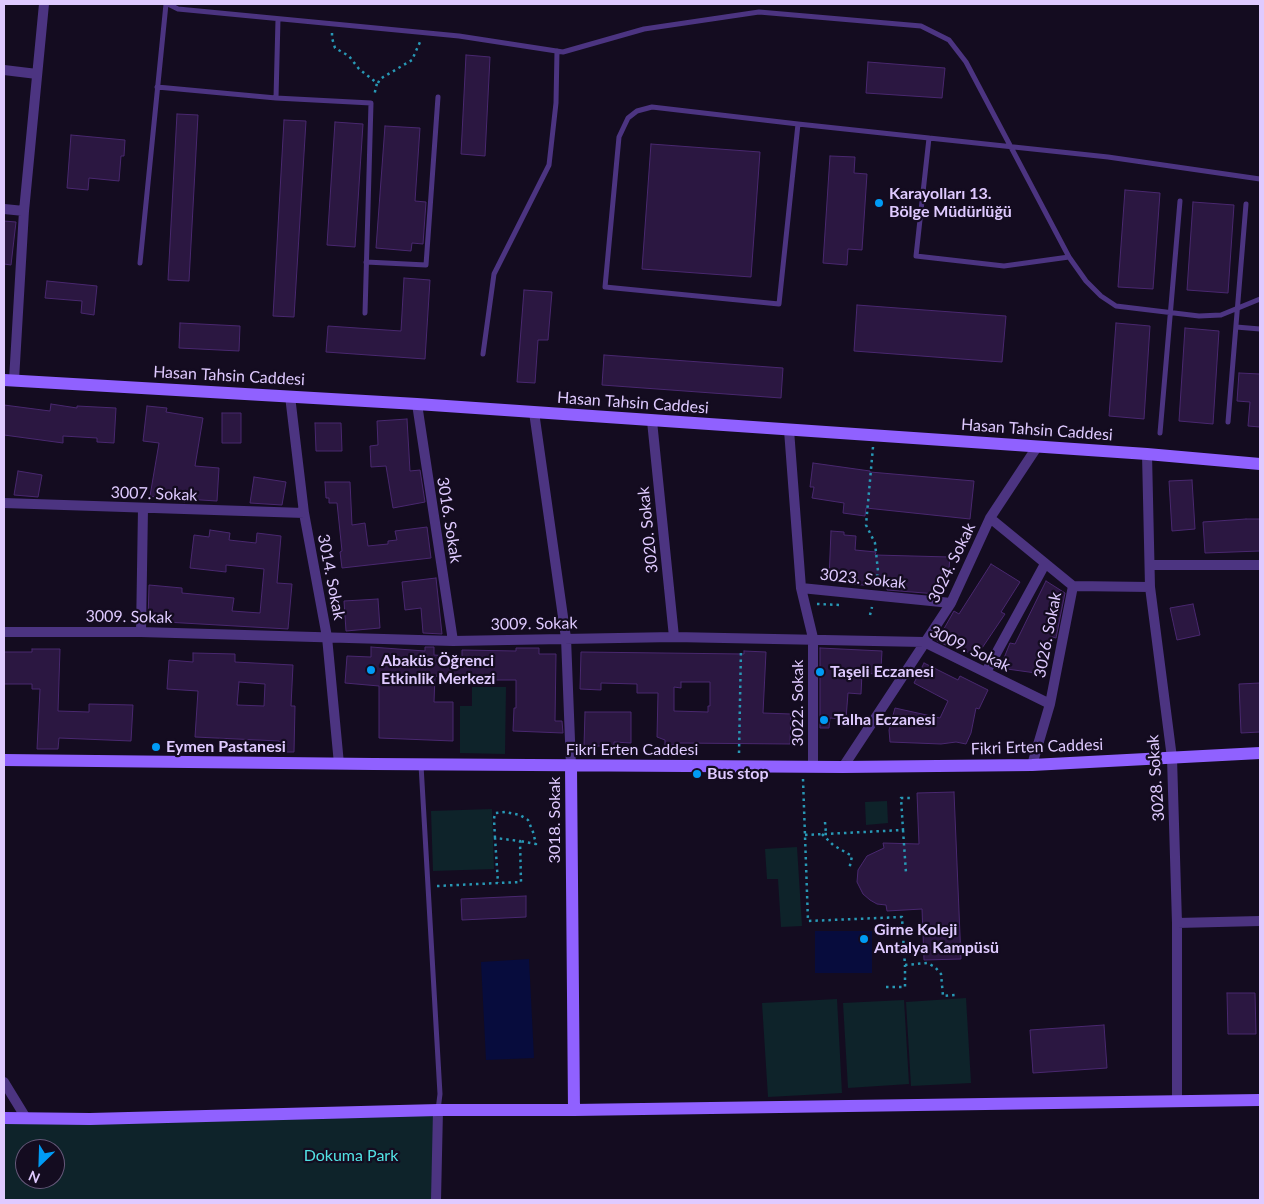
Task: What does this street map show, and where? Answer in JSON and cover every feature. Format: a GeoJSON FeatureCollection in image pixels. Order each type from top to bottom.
{"type":"FeatureCollection","features":[{"type":"Feature","properties":{"kind":"street"},"geometry":{"type":"LineString","coordinates":[[9,380],[44,4]]}},
{"type":"Feature","properties":{"kind":"street"},"geometry":{"type":"LineString","coordinates":[[4,70],[37,74]]}},
{"type":"Feature","properties":{"kind":"street"},"geometry":{"type":"LineString","coordinates":[[4,209],[24,211]]}},
{"type":"Feature","properties":{"kind":"street","name":"Hasan Tahsin Caddesi"},"geometry":{"type":"LineString","coordinates":[[9,380],[416,404],[1147,454],[1260,464]]}},
{"type":"Feature","properties":{"kind":"street","name":"3014. Sokak"},"geometry":{"type":"LineString","coordinates":[[290,396],[304,513],[327,637],[339,764]]}},
{"type":"Feature","properties":{"kind":"street","name":"3016. Sokak"},"geometry":{"type":"LineString","coordinates":[[416,404],[453,641]]}},
{"type":"Feature","properties":{"kind":"street","name":"3018. Sokak"},"geometry":{"type":"LineString","coordinates":[[534,412],[566,638],[571,766],[574,1110]]}},
{"type":"Feature","properties":{"kind":"street","name":"3020. Sokak"},"geometry":{"type":"LineString","coordinates":[[652,420],[674,637]]}},
{"type":"Feature","properties":{"kind":"street","name":"3022. Sokak"},"geometry":{"type":"LineString","coordinates":[[789,430],[801,588],[813,638],[807,767]]}},
{"type":"Feature","properties":{"kind":"street","name":"3024. Sokak"},"geometry":{"type":"LineString","coordinates":[[843,767],[951,603],[990,518],[1037,447]]}},
{"type":"Feature","properties":{"kind":"street","name":"3028. Sokak"},"geometry":{"type":"LineString","coordinates":[[1147,454],[1150,587],[1172,758],[1178,923],[1177,1100]]}},
{"type":"Feature","properties":{"kind":"street","name":"3007. Sokak"},"geometry":{"type":"LineString","coordinates":[[4,503],[304,513]]}},
{"type":"Feature","properties":{"kind":"street"},"geometry":{"type":"LineString","coordinates":[[141,632],[142,508]]}},
{"type":"Feature","properties":{"kind":"street"},"geometry":{"type":"LineString","coordinates":[[990,518],[1073,586]]}},
{"type":"Feature","properties":{"kind":"street"},"geometry":{"type":"LineString","coordinates":[[986,672],[1045,564]]}},
{"type":"Feature","properties":{"kind":"street"},"geometry":{"type":"LineString","coordinates":[[1150,565],[1260,565]]}},
{"type":"Feature","properties":{"kind":"street","name":"3026. Sokak"},"geometry":{"type":"LineString","coordinates":[[1032,765],[1050,704],[1073,586],[1150,587]]}},
{"type":"Feature","properties":{"kind":"street","name":"3023. Sokak"},"geometry":{"type":"LineString","coordinates":[[801,588],[951,603]]}},
{"type":"Feature","properties":{"kind":"street","name":"3009. Sokak"},"geometry":{"type":"LineString","coordinates":[[4,632],[141,632],[453,641],[742,637],[924,642],[1050,704]]}},
{"type":"Feature","properties":{"kind":"street","name":"Fikri Erten Caddesi"},"geometry":{"type":"LineString","coordinates":[[4,760],[420,765],[843,767],[1032,765],[1260,753]]}},
{"type":"Feature","properties":{"kind":"street"},"geometry":{"type":"LineString","coordinates":[[1178,923],[1260,921]]}},
{"type":"Feature","properties":{"kind":"street"},"geometry":{"type":"LineString","coordinates":[[4,1082],[26,1118]]}},
{"type":"Feature","properties":{"kind":"street"},"geometry":{"type":"LineString","coordinates":[[4,1118],[90,1119],[438,1110],[574,1110],[1260,1100]]}},
{"type":"Feature","properties":{"kind":"street"},"geometry":{"type":"LineString","coordinates":[[436,1200],[438,1110]]}},
{"type":"Feature","properties":{"kind":"lane"},"geometry":{"type":"LineString","coordinates":[[140,263],[167,4],[178,8],[278,19],[459,36],[563,52],[644,29],[759,12],[921,26],[950,40],[966,62],[1069,258],[1091,286],[1101,296],[1116,306],[1199,316],[1221,315],[1260,299]]}},
{"type":"Feature","properties":{"kind":"lane"},"geometry":{"type":"LineString","coordinates":[[276,98],[278,19]]}},
{"type":"Feature","properties":{"kind":"lane"},"geometry":{"type":"LineString","coordinates":[[483,354],[494,274],[549,165],[556,104],[557,51]]}},
{"type":"Feature","properties":{"kind":"lane"},"geometry":{"type":"LineString","coordinates":[[157,87],[276,98],[371,103],[365,313]]}},
{"type":"Feature","properties":{"kind":"lane"},"geometry":{"type":"LineString","coordinates":[[366,262],[426,265],[438,97]]}},
{"type":"Feature","properties":{"kind":"lane"},"geometry":{"type":"LineString","coordinates":[[798,124],[779,304],[605,287],[618,137],[632,114],[642,108],[652,107],[1108,157],[1260,179]]}},
{"type":"Feature","properties":{"kind":"lane"},"geometry":{"type":"LineString","coordinates":[[929,138],[916,256],[1004,266],[1069,258]]}},
{"type":"Feature","properties":{"kind":"lane"},"geometry":{"type":"LineString","coordinates":[[1160,433],[1180,201]]}},
{"type":"Feature","properties":{"kind":"lane"},"geometry":{"type":"LineString","coordinates":[[1228,422],[1246,204]]}},
{"type":"Feature","properties":{"kind":"lane"},"geometry":{"type":"LineString","coordinates":[[1236,327],[1260,329]]}},
{"type":"Feature","properties":{"kind":"lane"},"geometry":{"type":"LineString","coordinates":[[420,765],[440,1094],[438,1110]]}},
{"type":"Feature","properties":{"kind":"path"},"geometry":{"type":"LineString","coordinates":[[333,24],[332,38],[336,48],[349,56],[359,69],[377,83]]}},
{"type":"Feature","properties":{"kind":"path"},"geometry":{"type":"LineString","coordinates":[[371,103],[380,79],[412,60],[419,46],[422,33]]}},
{"type":"Feature","properties":{"kind":"path"},"geometry":{"type":"LineString","coordinates":[[874,436],[866,525],[875,543],[878,571],[874,595]]}},
{"type":"Feature","properties":{"kind":"path"},"geometry":{"type":"LineString","coordinates":[[739,767],[742,637]]}},
{"type":"Feature","properties":{"kind":"path"},"geometry":{"type":"LineString","coordinates":[[807,767],[805,835],[808,921],[902,918],[905,987],[886,987]]}},
{"type":"Feature","properties":{"kind":"path"},"geometry":{"type":"LineString","coordinates":[[906,873],[901,798],[912,798]]}},
{"type":"Feature","properties":{"kind":"path"},"geometry":{"type":"LineString","coordinates":[[495,838],[536,844],[528,820],[520,815],[505,812],[495,813],[494,819],[495,838],[498,883]]}},
{"type":"Feature","properties":{"kind":"path"},"geometry":{"type":"LineString","coordinates":[[825,822],[824,834],[833,845],[852,856],[849,870]]}},
{"type":"Feature","properties":{"kind":"path"},"geometry":{"type":"LineString","coordinates":[[805,835],[903,830]]}},
{"type":"Feature","properties":{"kind":"path"},"geometry":{"type":"LineString","coordinates":[[428,886],[521,882],[520,841]]}},
{"type":"Feature","properties":{"kind":"path"},"geometry":{"type":"LineString","coordinates":[[904,952],[915,951]]}},
{"type":"Feature","properties":{"kind":"path"},"geometry":{"type":"LineString","coordinates":[[905,965],[926,963],[935,967],[942,974],[943,996],[956,995]]}},
{"type":"Feature","properties":{"kind":"green space"},"geometry":{"type":"Polygon","coordinates":[[[472,687],[506,687],[505,754],[460,753],[460,706],[472,706],[472,687]]]}},
{"type":"Feature","properties":{"kind":"green space"},"geometry":{"type":"Polygon","coordinates":[[[887,801],[888,823],[866,825],[865,802],[887,801]]]}},
{"type":"Feature","properties":{"kind":"green space"},"geometry":{"type":"Polygon","coordinates":[[[492,809],[494,869],[433,871],[431,811],[492,809]]]}},
{"type":"Feature","properties":{"kind":"green space"},"geometry":{"type":"Polygon","coordinates":[[[797,847],[802,926],[781,927],[778,879],[767,879],[765,849],[797,847]]]}},
{"type":"Feature","properties":{"kind":"green space"},"geometry":{"type":"Polygon","coordinates":[[[966,998],[971,1083],[911,1086],[906,1002],[966,998]]]}},
{"type":"Feature","properties":{"kind":"green space"},"geometry":{"type":"Polygon","coordinates":[[[837,999],[842,1093],[768,1097],[762,1003],[837,999]]]}},
{"type":"Feature","properties":{"kind":"green space"},"geometry":{"type":"Polygon","coordinates":[[[904,1000],[909,1084],[848,1088],[843,1003],[904,1000]]]}},
{"type":"Feature","properties":{"kind":"green space","name":"Dokuma Park"},"geometry":{"type":"Polygon","coordinates":[[[438,1110],[436,1200],[4,1200],[4,1117],[438,1110]]]}},
{"type":"Feature","properties":{"kind":"shaded area"},"geometry":{"type":"Polygon","coordinates":[[[815,931],[872,931],[872,973],[815,973],[815,931]]]}},
{"type":"Feature","properties":{"kind":"shaded area"},"geometry":{"type":"Polygon","coordinates":[[[529,959],[534,1058],[486,1060],[481,962],[529,959]]]}},
{"type":"Feature","properties":{"kind":"building"},"geometry":{"type":"Polygon","coordinates":[[[466,55],[490,57],[485,156],[461,154],[466,55]]]}},
{"type":"Feature","properties":{"kind":"building"},"geometry":{"type":"Polygon","coordinates":[[[868,62],[945,68],[942,98],[866,93],[868,62]]]}},
{"type":"Feature","properties":{"kind":"building"},"geometry":{"type":"Polygon","coordinates":[[[177,114],[198,115],[189,281],[168,280],[177,114]]]}},
{"type":"Feature","properties":{"kind":"building"},"geometry":{"type":"Polygon","coordinates":[[[284,120],[306,121],[294,317],[273,316],[284,120]]]}},
{"type":"Feature","properties":{"kind":"building"},"geometry":{"type":"Polygon","coordinates":[[[335,122],[363,124],[355,247],[327,245],[335,122]]]}},
{"type":"Feature","properties":{"kind":"building"},"geometry":{"type":"Polygon","coordinates":[[[385,126],[420,128],[415,201],[426,202],[423,244],[412,243],[411,251],[376,248],[385,126]]]}},
{"type":"Feature","properties":{"kind":"building"},"geometry":{"type":"Polygon","coordinates":[[[71,135],[125,140],[124,156],[121,156],[119,181],[89,178],[88,190],[67,188],[71,135]]]}},
{"type":"Feature","properties":{"kind":"building"},"geometry":{"type":"Polygon","coordinates":[[[651,144],[760,152],[751,277],[642,269],[651,144]]]}},
{"type":"Feature","properties":{"kind":"building"},"geometry":{"type":"Polygon","coordinates":[[[830,156],[855,157],[854,173],[867,174],[862,250],[848,249],[847,265],[823,263],[830,156]]]}},
{"type":"Feature","properties":{"kind":"building"},"geometry":{"type":"Polygon","coordinates":[[[1125,190],[1160,193],[1153,289],[1118,287],[1125,190]]]}},
{"type":"Feature","properties":{"kind":"building"},"geometry":{"type":"Polygon","coordinates":[[[1193,202],[1234,205],[1228,293],[1187,290],[1193,202]]]}},
{"type":"Feature","properties":{"kind":"building"},"geometry":{"type":"Polygon","coordinates":[[[4,221],[16,222],[11,265],[4,264],[4,221]]]}},
{"type":"Feature","properties":{"kind":"building"},"geometry":{"type":"Polygon","coordinates":[[[404,278],[430,280],[425,359],[326,352],[328,326],[401,331],[404,278]]]}},
{"type":"Feature","properties":{"kind":"building"},"geometry":{"type":"Polygon","coordinates":[[[47,281],[97,286],[94,315],[81,313],[82,301],[45,298],[47,281]]]}},
{"type":"Feature","properties":{"kind":"building"},"geometry":{"type":"Polygon","coordinates":[[[524,290],[552,292],[548,340],[538,340],[535,383],[517,382],[524,290]]]}},
{"type":"Feature","properties":{"kind":"building"},"geometry":{"type":"Polygon","coordinates":[[[857,305],[1006,316],[1002,362],[854,351],[857,305]]]}},
{"type":"Feature","properties":{"kind":"building"},"geometry":{"type":"Polygon","coordinates":[[[180,323],[240,326],[239,351],[179,348],[180,323]]]}},
{"type":"Feature","properties":{"kind":"building"},"geometry":{"type":"Polygon","coordinates":[[[1116,323],[1150,326],[1144,419],[1109,416],[1116,323]]]}},
{"type":"Feature","properties":{"kind":"building"},"geometry":{"type":"Polygon","coordinates":[[[1185,328],[1219,331],[1213,424],[1179,421],[1185,328]]]}},
{"type":"Feature","properties":{"kind":"building"},"geometry":{"type":"Polygon","coordinates":[[[604,355],[783,368],[781,398],[602,385],[604,355]]]}},
{"type":"Feature","properties":{"kind":"building"},"geometry":{"type":"Polygon","coordinates":[[[1239,373],[1260,374],[1260,427],[1248,426],[1250,402],[1237,401],[1239,373]]]}},
{"type":"Feature","properties":{"kind":"building"},"geometry":{"type":"Polygon","coordinates":[[[51,404],[77,408],[77,406],[116,408],[114,443],[97,442],[97,438],[63,436],[63,443],[4,435],[4,405],[50,411],[51,404]]]}},
{"type":"Feature","properties":{"kind":"building"},"geometry":{"type":"Polygon","coordinates":[[[147,406],[167,408],[166,412],[203,418],[195,466],[219,468],[217,501],[185,499],[185,502],[150,496],[159,443],[143,441],[147,406]]]}},
{"type":"Feature","properties":{"kind":"building"},"geometry":{"type":"Polygon","coordinates":[[[222,413],[241,413],[241,443],[222,443],[222,413]]]}},
{"type":"Feature","properties":{"kind":"building"},"geometry":{"type":"Polygon","coordinates":[[[407,419],[410,471],[420,470],[425,502],[393,508],[386,466],[371,467],[370,446],[378,445],[377,421],[407,419]]]}},
{"type":"Feature","properties":{"kind":"building"},"geometry":{"type":"Polygon","coordinates":[[[315,423],[341,423],[342,451],[316,451],[315,423]]]}},
{"type":"Feature","properties":{"kind":"building"},"geometry":{"type":"Polygon","coordinates":[[[813,463],[870,472],[974,481],[970,519],[866,508],[865,516],[843,513],[844,503],[812,498],[814,487],[810,487],[813,463]]]}},
{"type":"Feature","properties":{"kind":"building"},"geometry":{"type":"Polygon","coordinates":[[[18,471],[42,475],[38,497],[14,495],[18,471]]]}},
{"type":"Feature","properties":{"kind":"building"},"geometry":{"type":"Polygon","coordinates":[[[254,477],[286,482],[282,505],[250,503],[254,477]]]}},
{"type":"Feature","properties":{"kind":"building"},"geometry":{"type":"Polygon","coordinates":[[[1192,480],[1195,529],[1172,531],[1169,481],[1192,480]]]}},
{"type":"Feature","properties":{"kind":"building"},"geometry":{"type":"Polygon","coordinates":[[[325,482],[350,482],[352,525],[365,523],[368,546],[388,544],[388,541],[397,540],[395,531],[427,527],[431,558],[342,568],[337,503],[329,503],[329,498],[326,498],[325,482]]]}},
{"type":"Feature","properties":{"kind":"building"},"geometry":{"type":"Polygon","coordinates":[[[1260,519],[1260,551],[1205,553],[1203,522],[1260,519]]]}},
{"type":"Feature","properties":{"kind":"building"},"geometry":{"type":"Polygon","coordinates":[[[210,530],[230,533],[229,540],[256,543],[257,533],[281,536],[277,583],[292,584],[288,629],[148,621],[149,585],[182,588],[182,593],[234,598],[232,611],[260,613],[264,569],[226,565],[226,572],[190,568],[194,535],[209,537],[210,530]]]}},
{"type":"Feature","properties":{"kind":"building"},"geometry":{"type":"Polygon","coordinates":[[[831,531],[844,532],[844,535],[856,536],[855,550],[876,552],[875,555],[950,557],[948,580],[937,594],[887,590],[887,587],[851,584],[852,581],[829,579],[831,531]]]}},
{"type":"Feature","properties":{"kind":"building"},"geometry":{"type":"Polygon","coordinates":[[[991,564],[1020,582],[1001,612],[1005,614],[976,657],[949,641],[946,645],[937,641],[954,611],[959,614],[991,564]]]}},
{"type":"Feature","properties":{"kind":"building"},"geometry":{"type":"Polygon","coordinates":[[[436,578],[442,634],[423,633],[421,608],[405,610],[402,582],[436,578]]]}},
{"type":"Feature","properties":{"kind":"building"},"geometry":{"type":"Polygon","coordinates":[[[1046,581],[1065,593],[1056,638],[1052,637],[1043,674],[1000,668],[1010,643],[1015,644],[1046,581]]]}},
{"type":"Feature","properties":{"kind":"building"},"geometry":{"type":"Polygon","coordinates":[[[378,599],[380,628],[346,631],[344,601],[378,599]]]}},
{"type":"Feature","properties":{"kind":"building"},"geometry":{"type":"Polygon","coordinates":[[[1193,604],[1200,635],[1177,640],[1170,608],[1193,604]]]}},
{"type":"Feature","properties":{"kind":"building"},"geometry":{"type":"Polygon","coordinates":[[[371,647],[425,651],[425,647],[434,647],[434,655],[462,657],[462,650],[516,651],[516,648],[539,648],[539,654],[556,654],[555,721],[562,721],[563,733],[513,731],[514,708],[516,708],[516,680],[483,680],[435,676],[434,702],[453,702],[453,741],[379,738],[379,686],[345,683],[347,656],[371,657],[371,647]]]}},
{"type":"Feature","properties":{"kind":"building"},"geometry":{"type":"Polygon","coordinates":[[[820,648],[882,651],[881,668],[877,668],[877,674],[862,673],[861,694],[848,693],[846,719],[830,718],[829,728],[820,728],[820,648]]]}},
{"type":"Feature","properties":{"kind":"building"},"geometry":{"type":"Polygon","coordinates":[[[32,649],[60,649],[58,711],[89,712],[89,704],[133,705],[131,741],[59,738],[58,749],[37,749],[40,689],[32,689],[32,684],[4,684],[4,652],[32,652],[32,649]]]}},
{"type":"Feature","properties":{"kind":"building"},"geometry":{"type":"Polygon","coordinates":[[[744,651],[766,652],[763,713],[791,714],[790,744],[678,743],[678,745],[665,745],[665,740],[657,737],[658,693],[637,693],[637,684],[601,683],[601,690],[580,689],[581,652],[744,654],[744,651]],[[681,682],[681,688],[674,687],[674,711],[708,712],[708,706],[710,706],[710,682],[681,682]]]}},
{"type":"Feature","properties":{"kind":"building"},"geometry":{"type":"Polygon","coordinates":[[[193,653],[235,654],[235,662],[293,665],[291,706],[295,706],[294,752],[279,752],[279,741],[195,737],[198,691],[167,689],[169,660],[193,662],[193,653]],[[239,682],[237,705],[264,706],[265,684],[239,682]]]}},
{"type":"Feature","properties":{"kind":"building"},"geometry":{"type":"Polygon","coordinates":[[[924,663],[958,680],[960,676],[988,690],[979,709],[976,708],[971,733],[966,744],[956,742],[941,744],[890,742],[889,730],[895,708],[940,718],[948,701],[914,683],[924,663]]]}},
{"type":"Feature","properties":{"kind":"building"},"geometry":{"type":"Polygon","coordinates":[[[1260,683],[1260,732],[1241,733],[1239,684],[1260,683]]]}},
{"type":"Feature","properties":{"kind":"building"},"geometry":{"type":"Polygon","coordinates":[[[585,712],[631,712],[631,743],[614,742],[614,746],[584,746],[585,712]]]}},
{"type":"Feature","properties":{"kind":"building"},"geometry":{"type":"Polygon","coordinates":[[[954,792],[961,959],[924,960],[922,909],[887,911],[886,905],[877,904],[863,894],[857,882],[858,870],[867,856],[884,848],[883,843],[919,844],[917,793],[954,792]]]}},
{"type":"Feature","properties":{"kind":"building"},"geometry":{"type":"Polygon","coordinates":[[[526,896],[526,917],[462,920],[461,899],[526,896]]]}},
{"type":"Feature","properties":{"kind":"building"},"geometry":{"type":"Polygon","coordinates":[[[1227,993],[1255,993],[1256,1034],[1228,1034],[1227,993]]]}},
{"type":"Feature","properties":{"kind":"building"},"geometry":{"type":"Polygon","coordinates":[[[1104,1025],[1107,1068],[1033,1073],[1030,1030],[1104,1025]]]}},
{"type":"Feature","properties":{"kind":"place","name":"Karayolları 13. Bölge Müdürlüğü"},"geometry":{"type":"Point","coordinates":[879,203]}},
{"type":"Feature","properties":{"kind":"place","name":"Abaküs Öğrenci Etkinlik Merkezi"},"geometry":{"type":"Point","coordinates":[371,670]}},
{"type":"Feature","properties":{"kind":"place","name":"Taşeli Eczanesi"},"geometry":{"type":"Point","coordinates":[820,672]}},
{"type":"Feature","properties":{"kind":"place","name":"Talha Eczanesi"},"geometry":{"type":"Point","coordinates":[824,720]}},
{"type":"Feature","properties":{"kind":"place","name":"Eymen Pastanesi"},"geometry":{"type":"Point","coordinates":[156,747]}},
{"type":"Feature","properties":{"kind":"place","name":"Bus stop"},"geometry":{"type":"Point","coordinates":[697,774]}},
{"type":"Feature","properties":{"kind":"place","name":"Girne Koleji Antalya Kampüsü"},"geometry":{"type":"Point","coordinates":[864,939]}}]}
